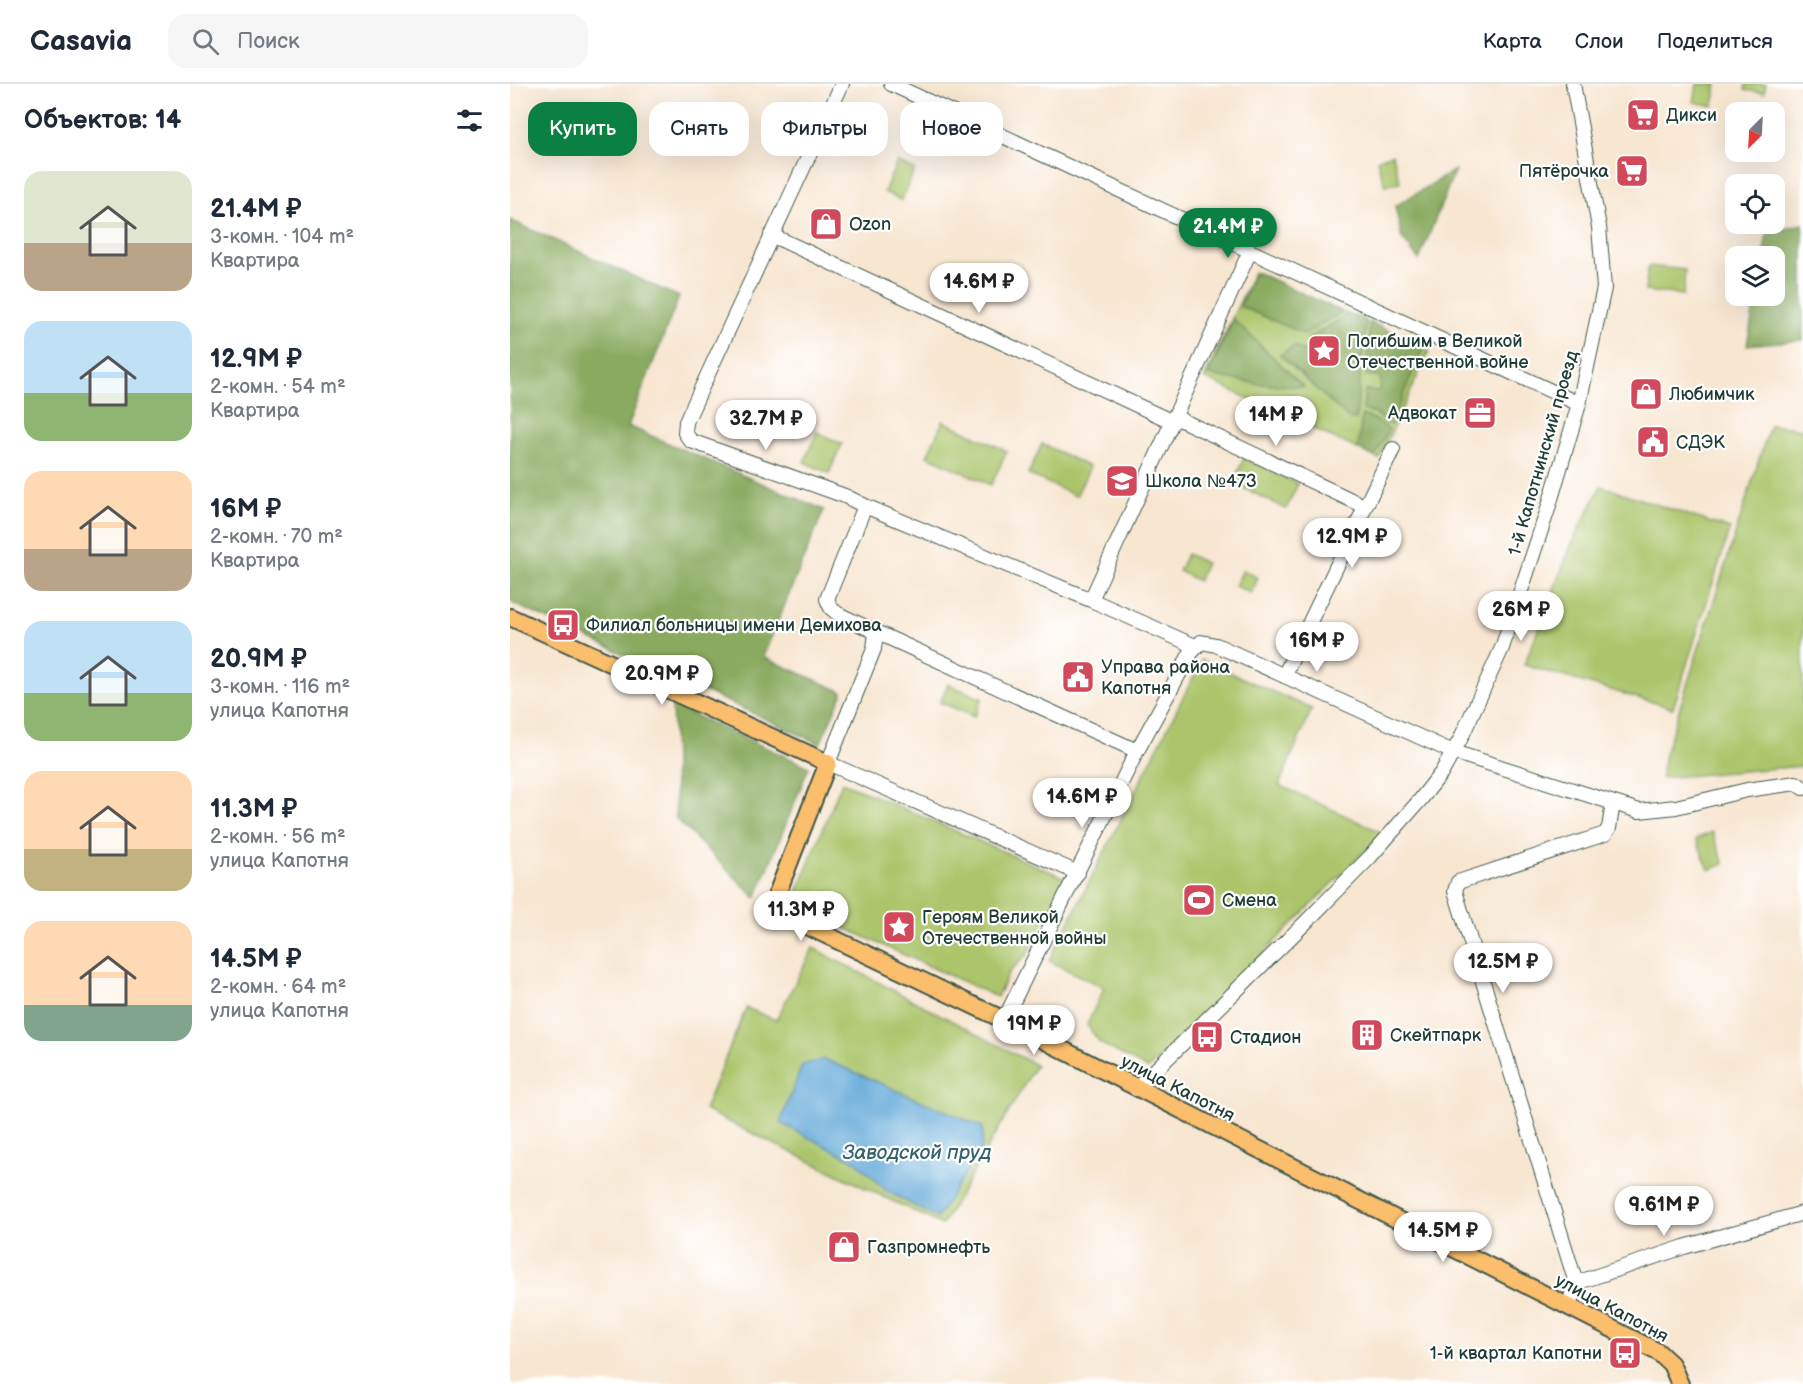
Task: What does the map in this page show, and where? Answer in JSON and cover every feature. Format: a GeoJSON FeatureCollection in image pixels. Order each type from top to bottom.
{"type":"FeatureCollection","features":[{"type":"Feature","properties":{"kind":"main road"},"geometry":{"type":"LineString","coordinates":[[510,617],[828,763]]}},
{"type":"Feature","properties":{"kind":"main road","name":"улица Капотня"},"geometry":{"type":"LineString","coordinates":[[828,763],[777,894],[776,911],[1004,1020],[1658,1352],[1671,1364],[1680,1384]]}},
{"type":"Feature","properties":{"kind":"street"},"geometry":{"type":"LineString","coordinates":[[842,84],[686,422],[685,433],[692,441],[845,496],[1195,646]]}},
{"type":"Feature","properties":{"kind":"street"},"geometry":{"type":"LineString","coordinates":[[891,84],[1579,404]]}},
{"type":"Feature","properties":{"kind":"street","name":"1-й Капотнинский проезд"},"geometry":{"type":"LineString","coordinates":[[1136,1089],[1308,921],[1370,857],[1429,790],[1454,752],[1502,648],[1548,509],[1579,404],[1602,299],[1604,274],[1595,206],[1573,84]]}},
{"type":"Feature","properties":{"kind":"street"},"geometry":{"type":"LineString","coordinates":[[771,235],[1364,506]]}},
{"type":"Feature","properties":{"kind":"street"},"geometry":{"type":"LineString","coordinates":[[1092,600],[1250,251]]}},
{"type":"Feature","properties":{"kind":"street"},"geometry":{"type":"LineString","coordinates":[[1284,676],[1393,449]]}},
{"type":"Feature","properties":{"kind":"street"},"geometry":{"type":"LineString","coordinates":[[865,506],[827,599],[831,608],[838,614],[876,632],[1137,751]]}},
{"type":"Feature","properties":{"kind":"street"},"geometry":{"type":"LineString","coordinates":[[876,632],[874,649],[828,763],[1078,873]]}},
{"type":"Feature","properties":{"kind":"street"},"geometry":{"type":"LineString","coordinates":[[1004,1020],[1137,751],[1195,646],[1201,642],[1216,645],[1454,752],[1639,811],[1676,807],[1747,790],[1796,783],[1803,788]]}},
{"type":"Feature","properties":{"kind":"street"},"geometry":{"type":"LineString","coordinates":[[1570,1307],[1576,1283],[1455,891],[1458,882],[1605,834],[1609,828],[1613,802]]}},
{"type":"Feature","properties":{"kind":"street"},"geometry":{"type":"LineString","coordinates":[[1576,1283],[1684,1247],[1803,1214]]}},
{"type":"Feature","properties":{"kind":"green space"},"geometry":{"type":"Polygon","coordinates":[[[1697,84],[1717,84],[1713,106],[1694,102],[1697,84]]]}},
{"type":"Feature","properties":{"kind":"green space"},"geometry":{"type":"Polygon","coordinates":[[[1746,84],[1766,84],[1764,93],[1745,90],[1746,84]]]}},
{"type":"Feature","properties":{"kind":"green space"},"geometry":{"type":"Polygon","coordinates":[[[1392,154],[1400,182],[1385,186],[1377,160],[1392,154]]]}},
{"type":"Feature","properties":{"kind":"green space"},"geometry":{"type":"Polygon","coordinates":[[[897,162],[915,170],[901,200],[884,192],[897,162]]]}},
{"type":"Feature","properties":{"kind":"green space"},"geometry":{"type":"Polygon","coordinates":[[[1455,170],[1419,260],[1402,238],[1395,206],[1455,170]]]}},
{"type":"Feature","properties":{"kind":"green space"},"geometry":{"type":"Polygon","coordinates":[[[510,220],[679,297],[628,426],[824,510],[763,657],[843,692],[820,744],[510,602],[510,220]]]}},
{"type":"Feature","properties":{"kind":"green space"},"geometry":{"type":"Polygon","coordinates":[[[1803,224],[1803,340],[1747,345],[1754,306],[1785,306],[1785,246],[1765,246],[1767,234],[1785,234],[1785,229],[1803,224]]]}},
{"type":"Feature","properties":{"kind":"green space"},"geometry":{"type":"Polygon","coordinates":[[[1648,266],[1685,270],[1683,295],[1645,291],[1648,266]]]}},
{"type":"Feature","properties":{"kind":"green space"},"geometry":{"type":"Polygon","coordinates":[[[1254,272],[1429,351],[1379,459],[1204,378],[1254,272]]]}},
{"type":"Feature","properties":{"kind":"green space"},"geometry":{"type":"Polygon","coordinates":[[[1258,273],[1343,312],[1304,334],[1240,306],[1252,277],[1258,273]]]}},
{"type":"Feature","properties":{"kind":"green space"},"geometry":{"type":"Polygon","coordinates":[[[1349,314],[1366,320],[1356,419],[1349,419],[1280,355],[1294,346],[1327,361],[1332,349],[1309,338],[1349,314]]]}},
{"type":"Feature","properties":{"kind":"green space"},"geometry":{"type":"Polygon","coordinates":[[[1233,319],[1304,387],[1260,384],[1208,375],[1233,319]]]}},
{"type":"Feature","properties":{"kind":"green space"},"geometry":{"type":"Polygon","coordinates":[[[1370,322],[1423,347],[1391,425],[1374,413],[1363,410],[1365,390],[1380,389],[1381,379],[1379,376],[1366,375],[1370,322]]]}},
{"type":"Feature","properties":{"kind":"green space"},"geometry":{"type":"Polygon","coordinates":[[[1362,415],[1374,419],[1389,429],[1375,457],[1358,449],[1362,415]]]}},
{"type":"Feature","properties":{"kind":"green space"},"geometry":{"type":"Polygon","coordinates":[[[943,421],[1007,451],[991,485],[927,456],[943,421]]]}},
{"type":"Feature","properties":{"kind":"green space"},"geometry":{"type":"Polygon","coordinates":[[[1770,425],[1803,429],[1803,766],[1661,778],[1665,754],[1770,425]]]}},
{"type":"Feature","properties":{"kind":"green space"},"geometry":{"type":"Polygon","coordinates":[[[817,432],[842,444],[829,473],[804,462],[817,432]]]}},
{"type":"Feature","properties":{"kind":"green space"},"geometry":{"type":"Polygon","coordinates":[[[1042,444],[1090,467],[1076,496],[1028,474],[1042,444]]]}},
{"type":"Feature","properties":{"kind":"green space"},"geometry":{"type":"Polygon","coordinates":[[[1244,458],[1298,484],[1286,509],[1233,483],[1244,458]]]}},
{"type":"Feature","properties":{"kind":"green space"},"geometry":{"type":"Polygon","coordinates":[[[1601,486],[1730,529],[1673,708],[1524,665],[1572,543],[1601,486]]]}},
{"type":"Feature","properties":{"kind":"green space"},"geometry":{"type":"Polygon","coordinates":[[[1187,554],[1206,563],[1198,581],[1179,571],[1187,554]]]}},
{"type":"Feature","properties":{"kind":"green space"},"geometry":{"type":"Polygon","coordinates":[[[1243,570],[1258,578],[1251,593],[1235,586],[1243,570]]]}},
{"type":"Feature","properties":{"kind":"green space","name":"Смена"},"geometry":{"type":"Polygon","coordinates":[[[1202,660],[1312,709],[1279,785],[1383,833],[1148,1069],[1100,1043],[1087,1025],[1104,988],[1049,961],[1202,660]]]}},
{"type":"Feature","properties":{"kind":"green space"},"geometry":{"type":"Polygon","coordinates":[[[948,684],[982,699],[974,717],[940,702],[948,684]]]}},
{"type":"Feature","properties":{"kind":"green space"},"geometry":{"type":"Polygon","coordinates":[[[672,705],[809,767],[756,898],[676,819],[672,705]]]}},
{"type":"Feature","properties":{"kind":"green space"},"geometry":{"type":"Polygon","coordinates":[[[842,782],[1065,878],[1027,955],[1009,972],[997,997],[792,904],[842,782]]]}},
{"type":"Feature","properties":{"kind":"green space"},"geometry":{"type":"Polygon","coordinates":[[[1712,832],[1724,864],[1709,870],[1696,839],[1712,832]]]}},
{"type":"Feature","properties":{"kind":"green space"},"geometry":{"type":"Polygon","coordinates":[[[813,948],[1036,1065],[942,1225],[704,1110],[746,1008],[776,1020],[813,948]]]}},
{"type":"Feature","properties":{"kind":"water","name":"Заводской пруд"},"geometry":{"type":"Polygon","coordinates":[[[824,1059],[983,1127],[982,1147],[937,1218],[885,1190],[857,1162],[780,1123],[802,1065],[824,1059]]]}},
{"type":"Feature","properties":{"kind":"place","name":"Дикси"},"geometry":{"type":"Point","coordinates":[1643,115]}},
{"type":"Feature","properties":{"kind":"place","name":"Пятёрочка"},"geometry":{"type":"Point","coordinates":[1632,171]}},
{"type":"Feature","properties":{"kind":"place","name":"Ozon"},"geometry":{"type":"Point","coordinates":[826,224]}},
{"type":"Feature","properties":{"kind":"place","name":"Погибшим в Великой Отечественной войне"},"geometry":{"type":"Point","coordinates":[1324,351]}},
{"type":"Feature","properties":{"kind":"place","name":"Любимчик"},"geometry":{"type":"Point","coordinates":[1646,394]}},
{"type":"Feature","properties":{"kind":"place","name":"Адвокат"},"geometry":{"type":"Point","coordinates":[1480,413]}},
{"type":"Feature","properties":{"kind":"place","name":"СДЭК"},"geometry":{"type":"Point","coordinates":[1653,442]}},
{"type":"Feature","properties":{"kind":"place","name":"Школа №473"},"geometry":{"type":"Point","coordinates":[1122,481]}},
{"type":"Feature","properties":{"kind":"place","name":"Филиал больницы имени Демихова"},"geometry":{"type":"Point","coordinates":[563,625]}},
{"type":"Feature","properties":{"kind":"place","name":"Управа района Капотня"},"geometry":{"type":"Point","coordinates":[1078,677]}},
{"type":"Feature","properties":{"kind":"place","name":"Смена"},"geometry":{"type":"Point","coordinates":[1199,900]}},
{"type":"Feature","properties":{"kind":"place","name":"Героям Великой Отечественной войны"},"geometry":{"type":"Point","coordinates":[899,927]}},
{"type":"Feature","properties":{"kind":"place","name":"Скейтпарк"},"geometry":{"type":"Point","coordinates":[1367,1035]}},
{"type":"Feature","properties":{"kind":"place","name":"Стадион"},"geometry":{"type":"Point","coordinates":[1207,1037]}},
{"type":"Feature","properties":{"kind":"place","name":"Газпромнефть"},"geometry":{"type":"Point","coordinates":[844,1247]}},
{"type":"Feature","properties":{"kind":"place","name":"1-й квартал Капотни"},"geometry":{"type":"Point","coordinates":[1625,1353]}}]}
